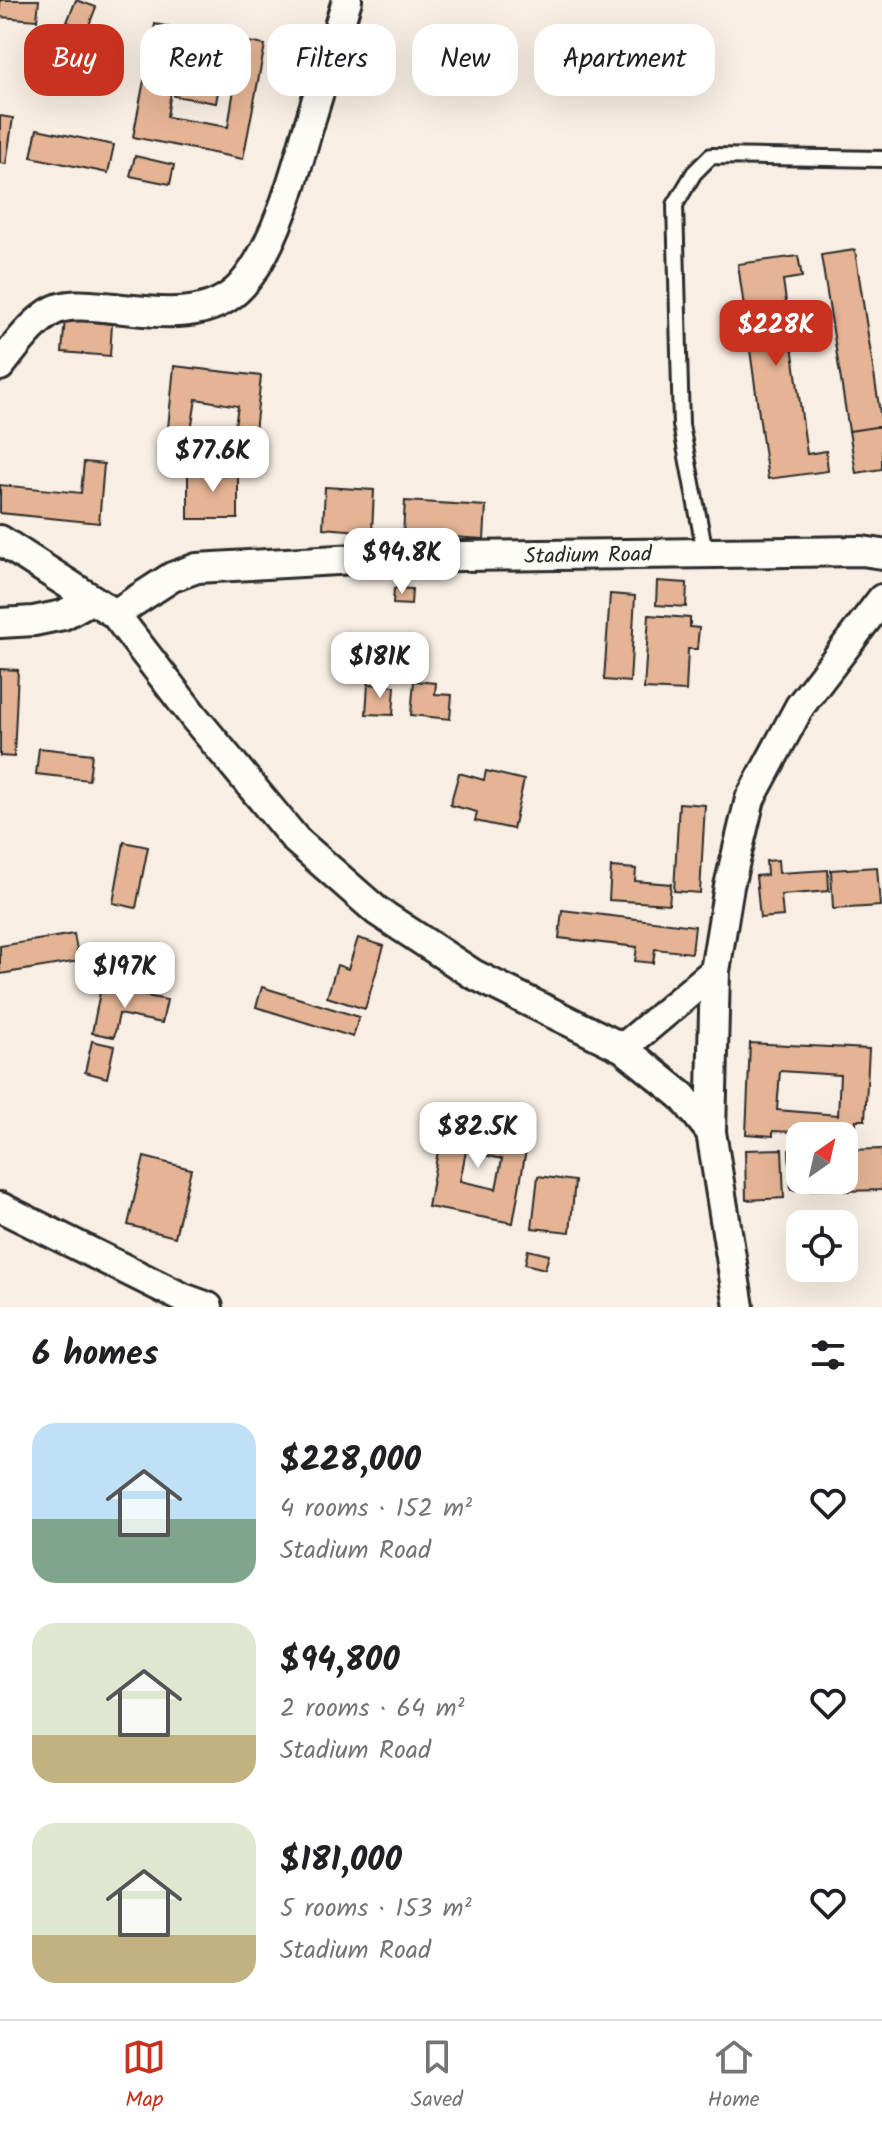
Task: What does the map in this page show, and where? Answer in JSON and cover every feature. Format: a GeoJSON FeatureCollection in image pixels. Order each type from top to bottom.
{"type":"FeatureCollection","features":[{"type":"Feature","properties":{"kind":"street"},"geometry":{"type":"LineString","coordinates":[[0,366],[18,343],[51,311],[79,304],[165,312],[194,311],[221,303],[242,285],[268,244],[287,200],[347,0]]}},
{"type":"Feature","properties":{"kind":"street"},"geometry":{"type":"LineString","coordinates":[[0,540],[103,606],[296,840],[377,911],[473,974],[623,1048],[682,1096],[711,1132]]}},
{"type":"Feature","properties":{"kind":"street","name":"Stadium Road"},"geometry":{"type":"LineString","coordinates":[[0,623],[34,621],[103,606],[197,568],[391,557],[862,551],[882,554]]}},
{"type":"Feature","properties":{"kind":"street"},"geometry":{"type":"LineString","coordinates":[[739,1307],[711,1132],[715,971],[729,886],[750,799],[800,706],[882,599]]}},
{"type":"Feature","properties":{"kind":"street"},"geometry":{"type":"LineString","coordinates":[[623,1048],[715,971]]}},
{"type":"Feature","properties":{"kind":"street"},"geometry":{"type":"LineString","coordinates":[[0,1207],[183,1298],[208,1307]]}},
{"type":"Feature","properties":{"kind":"lane"},"geometry":{"type":"LineString","coordinates":[[705,552],[681,425],[675,205],[694,173],[711,156],[882,159]]}},
{"type":"Feature","properties":{"kind":"building"},"geometry":{"type":"Polygon","coordinates":[[[0,0],[39,0],[37,20],[0,17],[0,0]]]}},
{"type":"Feature","properties":{"kind":"building"},"geometry":{"type":"Polygon","coordinates":[[[76,0],[96,7],[89,24],[67,22],[76,0]]]}},
{"type":"Feature","properties":{"kind":"building"},"geometry":{"type":"Polygon","coordinates":[[[251,42],[265,45],[243,159],[133,137],[141,96],[170,96],[167,117],[228,127],[233,96],[251,96],[251,42]]]}},
{"type":"Feature","properties":{"kind":"building"},"geometry":{"type":"Polygon","coordinates":[[[174,96],[217,96],[216,103],[174,96]]]}},
{"type":"Feature","properties":{"kind":"building"},"geometry":{"type":"Polygon","coordinates":[[[0,116],[13,118],[6,164],[0,163],[0,116]]]}},
{"type":"Feature","properties":{"kind":"building"},"geometry":{"type":"Polygon","coordinates":[[[37,129],[114,145],[108,173],[31,157],[37,129]]]}},
{"type":"Feature","properties":{"kind":"building"},"geometry":{"type":"Polygon","coordinates":[[[135,156],[174,165],[170,184],[130,176],[135,156]]]}},
{"type":"Feature","properties":{"kind":"building"},"geometry":{"type":"Polygon","coordinates":[[[855,250],[882,426],[849,431],[821,255],[855,250]]]}},
{"type":"Feature","properties":{"kind":"building"},"geometry":{"type":"Polygon","coordinates":[[[798,256],[802,277],[783,280],[807,454],[826,451],[828,471],[768,479],[738,264],[798,256]]]}},
{"type":"Feature","properties":{"kind":"building"},"geometry":{"type":"Polygon","coordinates":[[[65,319],[112,324],[110,356],[62,352],[65,319]]]}},
{"type":"Feature","properties":{"kind":"building"},"geometry":{"type":"Polygon","coordinates":[[[174,366],[261,376],[251,469],[165,459],[174,366]],[[196,399],[190,437],[232,444],[238,406],[196,399]]]}},
{"type":"Feature","properties":{"kind":"building"},"geometry":{"type":"Polygon","coordinates":[[[882,426],[882,469],[856,473],[849,431],[882,426]]]}},
{"type":"Feature","properties":{"kind":"building"},"geometry":{"type":"Polygon","coordinates":[[[84,462],[104,464],[99,523],[0,513],[0,485],[81,493],[84,462]]]}},
{"type":"Feature","properties":{"kind":"building"},"geometry":{"type":"Polygon","coordinates":[[[188,469],[238,469],[238,519],[188,519],[188,469]]]}},
{"type":"Feature","properties":{"kind":"building"},"geometry":{"type":"Polygon","coordinates":[[[325,487],[374,490],[372,532],[323,528],[325,487]]]}},
{"type":"Feature","properties":{"kind":"building"},"geometry":{"type":"Polygon","coordinates":[[[405,501],[486,506],[484,539],[403,534],[405,501]]]}},
{"type":"Feature","properties":{"kind":"building"},"geometry":{"type":"Polygon","coordinates":[[[657,581],[687,583],[686,607],[656,605],[657,581]]]}},
{"type":"Feature","properties":{"kind":"building"},"geometry":{"type":"Polygon","coordinates":[[[394,588],[412,589],[411,605],[393,604],[394,588]]]}},
{"type":"Feature","properties":{"kind":"building"},"geometry":{"type":"Polygon","coordinates":[[[610,594],[635,596],[630,682],[604,680],[610,594]]]}},
{"type":"Feature","properties":{"kind":"building"},"geometry":{"type":"Polygon","coordinates":[[[649,615],[690,618],[690,627],[699,628],[697,649],[688,649],[686,691],[644,689],[649,615]]]}},
{"type":"Feature","properties":{"kind":"building"},"geometry":{"type":"Polygon","coordinates":[[[0,669],[18,670],[14,757],[0,756],[0,669]]]}},
{"type":"Feature","properties":{"kind":"building"},"geometry":{"type":"Polygon","coordinates":[[[414,681],[436,683],[435,694],[452,695],[450,719],[411,715],[414,681]]]}},
{"type":"Feature","properties":{"kind":"building"},"geometry":{"type":"Polygon","coordinates":[[[368,684],[395,686],[393,715],[366,714],[368,684]]]}},
{"type":"Feature","properties":{"kind":"building"},"geometry":{"type":"Polygon","coordinates":[[[39,748],[92,754],[89,780],[36,774],[39,748]]]}},
{"type":"Feature","properties":{"kind":"building"},"geometry":{"type":"Polygon","coordinates":[[[486,771],[524,780],[513,829],[475,821],[477,812],[450,805],[459,773],[484,780],[486,771]]]}},
{"type":"Feature","properties":{"kind":"building"},"geometry":{"type":"Polygon","coordinates":[[[679,803],[705,805],[700,893],[674,891],[679,803]]]}},
{"type":"Feature","properties":{"kind":"building"},"geometry":{"type":"Polygon","coordinates":[[[124,842],[148,847],[136,908],[113,903],[124,842]]]}},
{"type":"Feature","properties":{"kind":"building"},"geometry":{"type":"Polygon","coordinates":[[[778,860],[779,873],[828,870],[829,891],[781,895],[783,916],[760,918],[756,876],[767,875],[766,861],[778,860]]]}},
{"type":"Feature","properties":{"kind":"building"},"geometry":{"type":"Polygon","coordinates":[[[611,867],[636,869],[635,881],[671,884],[669,904],[609,900],[611,867]]]}},
{"type":"Feature","properties":{"kind":"building"},"geometry":{"type":"Polygon","coordinates":[[[877,867],[880,906],[833,909],[831,870],[877,867]]]}},
{"type":"Feature","properties":{"kind":"building"},"geometry":{"type":"Polygon","coordinates":[[[562,910],[695,926],[692,953],[655,949],[653,963],[635,961],[637,947],[559,938],[562,910]]]}},
{"type":"Feature","properties":{"kind":"building"},"geometry":{"type":"Polygon","coordinates":[[[74,934],[79,961],[0,974],[0,946],[74,934]]]}},
{"type":"Feature","properties":{"kind":"building"},"geometry":{"type":"Polygon","coordinates":[[[358,938],[384,946],[365,1009],[327,997],[337,965],[348,969],[358,938]]]}},
{"type":"Feature","properties":{"kind":"building"},"geometry":{"type":"Polygon","coordinates":[[[101,987],[167,1000],[162,1023],[119,1014],[114,1037],[92,1033],[101,987]]]}},
{"type":"Feature","properties":{"kind":"building"},"geometry":{"type":"Polygon","coordinates":[[[262,987],[359,1017],[353,1037],[256,1007],[262,987]]]}},
{"type":"Feature","properties":{"kind":"building"},"geometry":{"type":"Polygon","coordinates":[[[92,1041],[114,1046],[107,1078],[85,1072],[92,1041]]]}},
{"type":"Feature","properties":{"kind":"building"},"geometry":{"type":"Polygon","coordinates":[[[750,1043],[869,1049],[865,1120],[786,1122],[786,1132],[773,1131],[773,1136],[746,1134],[750,1043]],[[780,1071],[777,1110],[838,1115],[840,1075],[780,1071]]]}},
{"type":"Feature","properties":{"kind":"building"},"geometry":{"type":"Polygon","coordinates":[[[444,1117],[529,1133],[513,1223],[428,1207],[444,1117]],[[466,1151],[460,1181],[496,1189],[502,1159],[466,1151]]]}},
{"type":"Feature","properties":{"kind":"building"},"geometry":{"type":"Polygon","coordinates":[[[782,1149],[784,1198],[746,1200],[745,1150],[782,1149]]]}},
{"type":"Feature","properties":{"kind":"building"},"geometry":{"type":"Polygon","coordinates":[[[882,1149],[882,1190],[858,1191],[858,1150],[882,1149]]]}},
{"type":"Feature","properties":{"kind":"building"},"geometry":{"type":"Polygon","coordinates":[[[144,1157],[191,1169],[175,1237],[128,1225],[144,1157]]]}},
{"type":"Feature","properties":{"kind":"building"},"geometry":{"type":"Polygon","coordinates":[[[538,1176],[575,1181],[570,1232],[532,1228],[538,1176]]]}},
{"type":"Feature","properties":{"kind":"building"},"geometry":{"type":"Polygon","coordinates":[[[528,1250],[549,1255],[545,1269],[525,1264],[528,1250]]]}}]}
